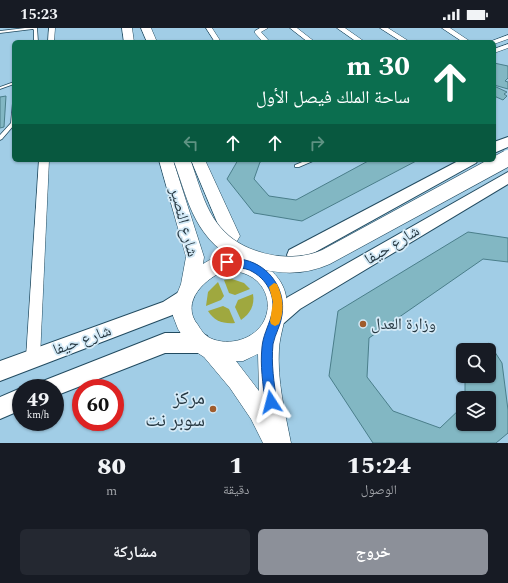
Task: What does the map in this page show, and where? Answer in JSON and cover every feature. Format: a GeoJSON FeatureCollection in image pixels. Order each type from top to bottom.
{"type":"FeatureCollection","features":[{"type":"Feature","properties":{"kind":"main road"},"geometry":{"type":"LineString","coordinates":[[127,28],[135,37]]}},
{"type":"Feature","properties":{"kind":"main road"},"geometry":{"type":"LineString","coordinates":[[146,28],[151,40]]}},
{"type":"Feature","properties":{"kind":"main road"},"geometry":{"type":"LineString","coordinates":[[496,147],[508,141]]}},
{"type":"Feature","properties":{"kind":"main road"},"geometry":{"type":"LineString","coordinates":[[183,162],[202,213],[218,237],[237,250],[251,257],[265,261],[292,264],[319,260],[338,251],[508,158]]}},
{"type":"Feature","properties":{"kind":"main road","name":"شارع النصیر"},"geometry":{"type":"LineString","coordinates":[[167,162],[195,257],[187,290]]}},
{"type":"Feature","properties":{"kind":"main road","name":"شارع النصیر"},"geometry":{"type":"LineString","coordinates":[[199,162],[231,236]]}},
{"type":"Feature","properties":{"kind":"main road"},"geometry":{"type":"LineString","coordinates":[[296,255],[467,162]]}},
{"type":"Feature","properties":{"kind":"main road","name":"شارع حيفا"},"geometry":{"type":"LineString","coordinates":[[274,323],[294,303],[508,177]]}},
{"type":"Feature","properties":{"kind":"main road"},"geometry":{"type":"LineString","coordinates":[[346,228],[346,241],[352,250],[363,255],[374,256]]}},
{"type":"Feature","properties":{"kind":"main road"},"geometry":{"type":"LineString","coordinates":[[275,443],[260,412],[240,380],[206,346],[190,334],[185,322],[182,309],[187,290],[200,273],[228,259],[258,268],[268,278],[275,289],[278,302],[268,345],[267,373],[279,443]]}},
{"type":"Feature","properties":{"kind":"main road","name":"شارع حيفا"},"geometry":{"type":"LineString","coordinates":[[0,371],[169,308],[187,290]]}},
{"type":"Feature","properties":{"kind":"main road"},"geometry":{"type":"LineString","coordinates":[[206,346],[229,352],[245,350],[260,342],[274,323]]}},
{"type":"Feature","properties":{"kind":"main road","name":"شارع حيفا"},"geometry":{"type":"LineString","coordinates":[[64,383],[165,343],[206,346]]}},
{"type":"Feature","properties":{"kind":"main road"},"geometry":{"type":"LineString","coordinates":[[0,408],[12,403]]}},
{"type":"Feature","properties":{"kind":"street"},"geometry":{"type":"LineString","coordinates":[[51,40],[52,28]]}},
{"type":"Feature","properties":{"kind":"street"},"geometry":{"type":"LineString","coordinates":[[209,28],[217,40]]}},
{"type":"Feature","properties":{"kind":"street"},"geometry":{"type":"LineString","coordinates":[[264,40],[257,32],[265,28]]}},
{"type":"Feature","properties":{"kind":"street"},"geometry":{"type":"LineString","coordinates":[[294,28],[309,40]]}},
{"type":"Feature","properties":{"kind":"street"},"geometry":{"type":"LineString","coordinates":[[340,28],[359,40]]}},
{"type":"Feature","properties":{"kind":"street"},"geometry":{"type":"LineString","coordinates":[[384,28],[404,40]]}},
{"type":"Feature","properties":{"kind":"street"},"geometry":{"type":"LineString","coordinates":[[445,28],[465,40]]}},
{"type":"Feature","properties":{"kind":"street"},"geometry":{"type":"LineString","coordinates":[[496,41],[508,37]]}},
{"type":"Feature","properties":{"kind":"street"},"geometry":{"type":"LineString","coordinates":[[496,50],[508,46]]}},
{"type":"Feature","properties":{"kind":"street"},"geometry":{"type":"LineString","coordinates":[[33,358],[44,162]]}},
{"type":"Feature","properties":{"kind":"lane"},"geometry":{"type":"LineString","coordinates":[[0,32],[33,28],[36,29],[36,40]]}},
{"type":"Feature","properties":{"kind":"lane"},"geometry":{"type":"LineString","coordinates":[[0,88],[12,84]]}},
{"type":"Feature","properties":{"kind":"lane"},"geometry":{"type":"LineString","coordinates":[[0,138],[12,124]]}},
{"type":"Feature","properties":{"kind":"lane"},"geometry":{"type":"LineString","coordinates":[[296,166],[306,162]]}},
{"type":"Feature","properties":{"kind":"green space"},"geometry":{"type":"Polygon","coordinates":[[[232,279],[244,283],[250,289],[235,295],[229,293],[224,280],[232,279]]]}},
{"type":"Feature","properties":{"kind":"green space"},"geometry":{"type":"Polygon","coordinates":[[[218,282],[224,296],[221,300],[206,306],[208,292],[218,282]]]}},
{"type":"Feature","properties":{"kind":"green space"},"geometry":{"type":"Polygon","coordinates":[[[253,294],[251,309],[241,320],[235,307],[238,300],[253,294]]]}},
{"type":"Feature","properties":{"kind":"green space"},"geometry":{"type":"Polygon","coordinates":[[[223,306],[229,309],[235,323],[219,321],[208,311],[223,306]]]}},
{"type":"Feature","properties":{"kind":"building"},"geometry":{"type":"Polygon","coordinates":[[[496,63],[508,66],[508,78],[505,81],[508,82],[508,89],[496,86],[496,63]]]}},
{"type":"Feature","properties":{"kind":"building"},"geometry":{"type":"Polygon","coordinates":[[[496,87],[507,92],[504,94],[507,96],[503,100],[496,97],[496,87]]]}},
{"type":"Feature","properties":{"kind":"building"},"geometry":{"type":"Polygon","coordinates":[[[6,96],[4,127],[0,128],[0,97],[6,96]]]}},
{"type":"Feature","properties":{"kind":"building"},"geometry":{"type":"Polygon","coordinates":[[[237,162],[260,162],[254,179],[269,196],[296,200],[366,162],[414,162],[302,221],[254,213],[227,179],[237,162]]]}},
{"type":"Feature","properties":{"kind":"building","name":"وزارة العدل"},"geometry":{"type":"Polygon","coordinates":[[[468,232],[508,238],[508,262],[483,259],[369,338],[367,377],[393,411],[440,428],[456,413],[456,431],[496,431],[496,391],[465,391],[465,383],[496,383],[496,354],[502,363],[508,410],[508,433],[496,443],[373,443],[329,376],[338,311],[468,232]]]}},
{"type":"Feature","properties":{"kind":"slow traffic"},"geometry":{"type":"LineString","coordinates":[[274,287],[278,302],[277,317],[275,321]]}},
{"type":"Feature","properties":{"kind":"place","name":"وزارة العدل"},"geometry":{"type":"Point","coordinates":[363,324]}},
{"type":"Feature","properties":{"kind":"place","name":"مركز سوبر نت"},"geometry":{"type":"Point","coordinates":[213,409]}},
{"type":"Feature","properties":{"kind":"route"},"geometry":{"type":"LineString","coordinates":[[227,262],[245,264],[257,269],[268,278],[275,289],[278,302],[277,317],[271,330],[268,345],[267,373],[271,402]]}}]}
